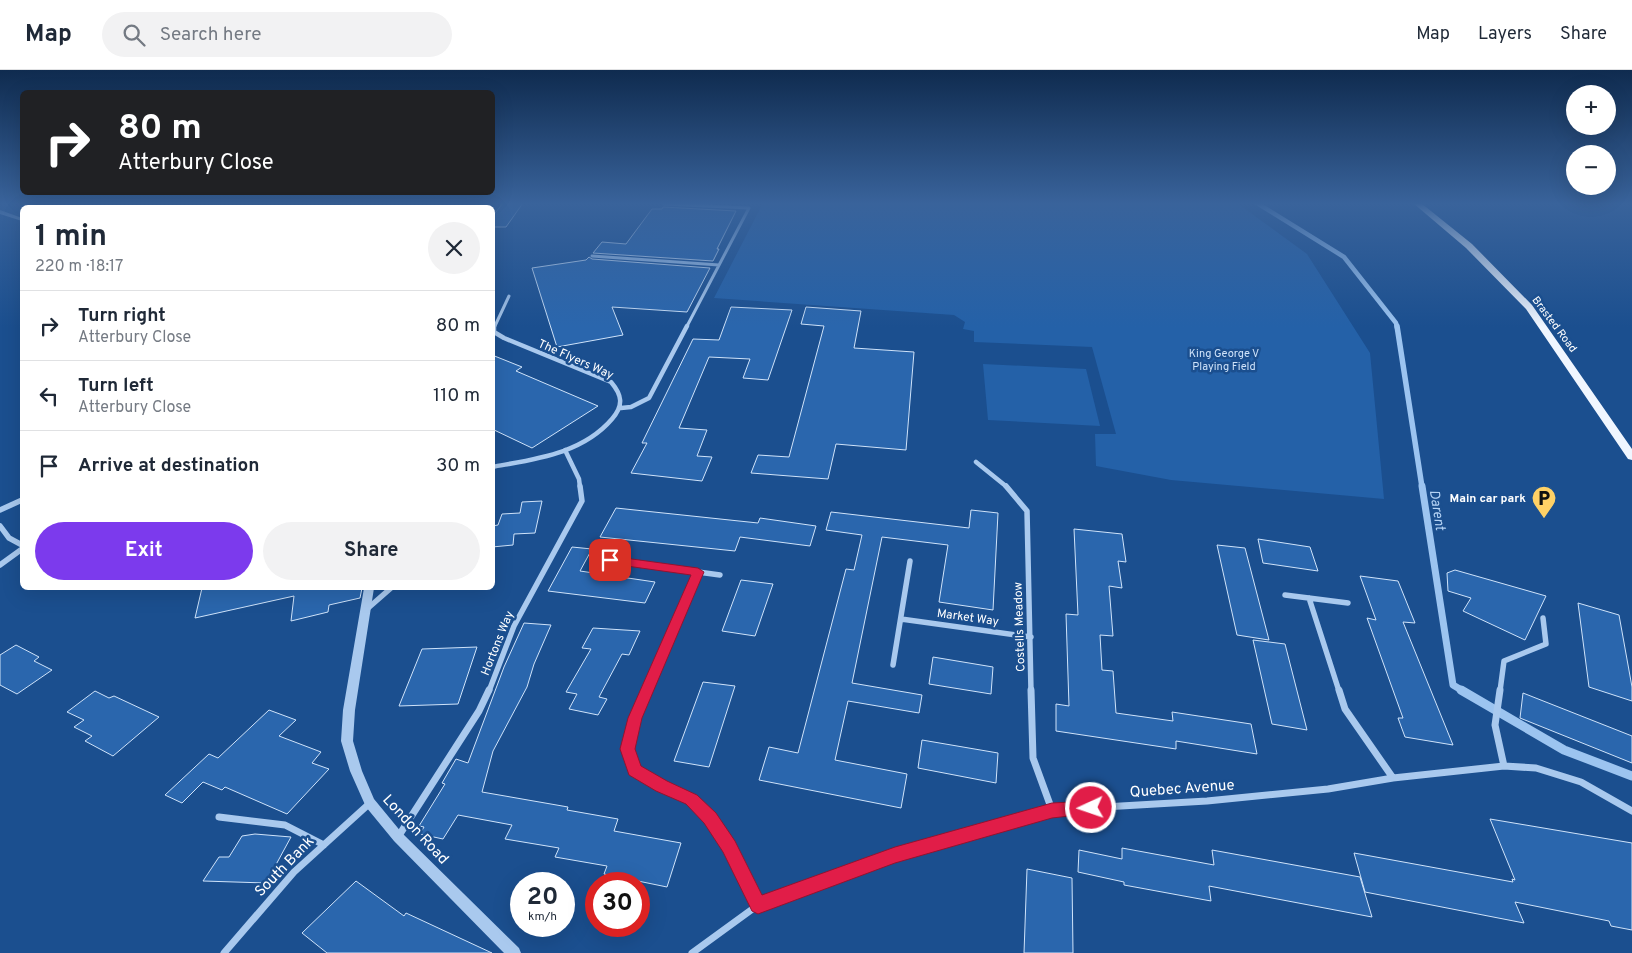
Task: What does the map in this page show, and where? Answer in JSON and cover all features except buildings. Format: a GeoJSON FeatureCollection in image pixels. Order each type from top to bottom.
{"type":"FeatureCollection","features":[{"type":"Feature","properties":{"kind":"main road","name":"Brasted Road"},"geometry":{"type":"LineString","coordinates":[[1467,244],[1529,307],[1632,457]]}},
{"type":"Feature","properties":{"kind":"street"},"geometry":{"type":"LineString","coordinates":[[495,466],[565,450],[590,440],[608,426],[621,408],[631,407],[650,398],[730,244]]}},
{"type":"Feature","properties":{"kind":"street"},"geometry":{"type":"LineString","coordinates":[[592,256],[719,265]]}},
{"type":"Feature","properties":{"kind":"street","name":"The Flyers Way"},"geometry":{"type":"LineString","coordinates":[[495,324],[509,296]]}},
{"type":"Feature","properties":{"kind":"street","name":"The Flyers Way"},"geometry":{"type":"LineString","coordinates":[[495,333],[611,382],[620,394],[621,408]]}},
{"type":"Feature","properties":{"kind":"street","name":"Hortons Way"},"geometry":{"type":"LineString","coordinates":[[398,837],[479,711],[496,676],[514,626],[582,501],[579,479],[565,450]]}},
{"type":"Feature","properties":{"kind":"street","name":"Costells Meadow"},"geometry":{"type":"LineString","coordinates":[[976,462],[1009,488],[1027,511],[1032,637],[1033,758],[1052,810]]}},
{"type":"Feature","properties":{"kind":"street"},"geometry":{"type":"LineString","coordinates":[[0,510],[20,501]]}},
{"type":"Feature","properties":{"kind":"street"},"geometry":{"type":"LineString","coordinates":[[0,526],[9,538],[20,543]]}},
{"type":"Feature","properties":{"kind":"street"},"geometry":{"type":"LineString","coordinates":[[0,565],[20,550]]}},
{"type":"Feature","properties":{"kind":"street"},"geometry":{"type":"LineString","coordinates":[[610,560],[720,575]]}},
{"type":"Feature","properties":{"kind":"street"},"geometry":{"type":"LineString","coordinates":[[893,665],[910,561]]}},
{"type":"Feature","properties":{"kind":"street"},"geometry":{"type":"LineString","coordinates":[[698,572],[635,718],[627,749],[635,770],[661,786],[692,800],[710,818],[729,846],[758,905]]}},
{"type":"Feature","properties":{"kind":"street","name":"London Road"},"geometry":{"type":"LineString","coordinates":[[369,590],[349,710],[346,741],[356,771],[370,803],[398,837],[514,953]]}},
{"type":"Feature","properties":{"kind":"street"},"geometry":{"type":"LineString","coordinates":[[365,611],[389,590]]}},
{"type":"Feature","properties":{"kind":"street"},"geometry":{"type":"LineString","coordinates":[[1285,595],[1348,603]]}},
{"type":"Feature","properties":{"kind":"street"},"geometry":{"type":"LineString","coordinates":[[1309,598],[1345,709],[1393,778]]}},
{"type":"Feature","properties":{"kind":"street"},"geometry":{"type":"LineString","coordinates":[[1504,766],[1495,725],[1504,660],[1546,644],[1543,618]]}},
{"type":"Feature","properties":{"kind":"street","name":"Market Way"},"geometry":{"type":"LineString","coordinates":[[901,619],[1032,637]]}},
{"type":"Feature","properties":{"kind":"street","name":"Quebec Avenue"},"geometry":{"type":"LineString","coordinates":[[692,953],[758,905],[895,855],[1052,810],[1235,799],[1328,790],[1393,778],[1504,766],[1536,768],[1581,782],[1632,811]]}},
{"type":"Feature","properties":{"kind":"street","name":"South Bank"},"geometry":{"type":"LineString","coordinates":[[224,953],[294,872],[370,803]]}},
{"type":"Feature","properties":{"kind":"street"},"geometry":{"type":"LineString","coordinates":[[219,817],[285,825],[324,845]]}},
{"type":"Feature","properties":{"kind":"green space","name":"King George V Playing Field"},"geometry":{"type":"Polygon","coordinates":[[[742,244],[1294,244],[1307,254],[1370,353],[1384,499],[1171,480],[1096,466],[1095,434],[1116,434],[1092,347],[974,342],[974,331],[963,329],[965,322],[954,315],[714,298],[742,244]]]}},
{"type":"Feature","properties":{"kind":"green space"},"geometry":{"type":"Polygon","coordinates":[[[983,364],[1086,369],[1100,426],[988,420],[983,364]]]}},
{"type":"Feature","properties":{"kind":"waterway","name":"Darent"},"geometry":{"type":"LineString","coordinates":[[1323,244],[1344,257],[1396,323],[1397,328]]}},
{"type":"Feature","properties":{"kind":"waterway","name":"Darent"},"geometry":{"type":"LineString","coordinates":[[1397,326],[1422,487]]}},
{"type":"Feature","properties":{"kind":"waterway","name":"Darent"},"geometry":{"type":"LineString","coordinates":[[1422,486],[1453,685],[1463,691]]}},
{"type":"Feature","properties":{"kind":"waterway","name":"Darent"},"geometry":{"type":"LineString","coordinates":[[1461,690],[1564,750],[1632,776]]}},
{"type":"Feature","properties":{"kind":"place","name":"Main car park"},"geometry":{"type":"Point","coordinates":[1544,519]}},
{"type":"Feature","properties":{"kind":"route"},"geometry":{"type":"LineString","coordinates":[[610,560],[698,572],[635,718],[627,749],[635,770],[661,786],[692,800],[710,818],[729,846],[758,905],[895,855],[1052,810],[1091,808]]}}]}
